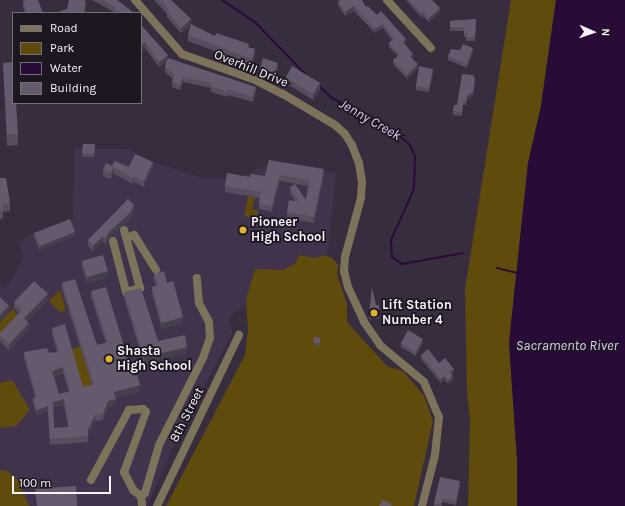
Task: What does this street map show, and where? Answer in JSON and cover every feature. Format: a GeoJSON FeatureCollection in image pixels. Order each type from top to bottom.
{"type":"FeatureCollection","features":[{"type":"Feature","properties":{"kind":"street","name":"Overhill Drive"},"geometry":{"type":"LineString","coordinates":[[135,0],[182,54],[255,80],[283,94],[335,125],[345,134],[352,145],[359,163],[362,182],[361,198],[345,257],[344,271],[348,287],[364,322],[381,346],[424,382],[439,417],[436,449],[422,506]]}},
{"type":"Feature","properties":{"kind":"street"},"geometry":{"type":"LineString","coordinates":[[387,0],[431,48]]}},
{"type":"Feature","properties":{"kind":"street"},"geometry":{"type":"LineString","coordinates":[[113,241],[126,292],[140,288],[124,230]]}},
{"type":"Feature","properties":{"kind":"street"},"geometry":{"type":"LineString","coordinates":[[127,238],[134,235],[156,270]]}},
{"type":"Feature","properties":{"kind":"street"},"geometry":{"type":"LineString","coordinates":[[141,496],[145,493],[159,445],[203,358],[210,338],[209,322],[199,303],[198,278]]}},
{"type":"Feature","properties":{"kind":"street","name":"8th Street"},"geometry":{"type":"LineString","coordinates":[[157,506],[239,335]]}},
{"type":"Feature","properties":{"kind":"street"},"geometry":{"type":"LineString","coordinates":[[91,480],[129,410],[143,409],[146,412],[124,472],[126,481],[141,496],[142,506]]}},
{"type":"Feature","properties":{"kind":"shaded area","name":"Shasta High School"},"geometry":{"type":"Polygon","coordinates":[[[74,148],[128,149],[153,162],[203,178],[242,177],[271,162],[336,173],[328,250],[323,257],[316,258],[299,255],[296,263],[283,270],[255,269],[245,306],[229,317],[232,332],[230,338],[182,427],[147,506],[0,506],[0,289],[6,287],[16,272],[23,255],[19,244],[29,234],[73,221],[74,148]]]}},
{"type":"Feature","properties":{"kind":"green space"},"geometry":{"type":"Polygon","coordinates":[[[511,0],[556,0],[541,106],[528,163],[509,343],[517,459],[517,506],[468,506],[470,419],[467,392],[465,289],[511,0]]]}},
{"type":"Feature","properties":{"kind":"green space"},"geometry":{"type":"Polygon","coordinates":[[[248,196],[255,197],[252,209],[258,210],[257,219],[244,216],[248,196]]]}},
{"type":"Feature","properties":{"kind":"green space"},"geometry":{"type":"Polygon","coordinates":[[[299,255],[316,258],[325,255],[332,258],[339,266],[337,274],[347,304],[347,322],[387,366],[403,371],[424,396],[433,421],[414,506],[166,506],[245,355],[248,329],[246,300],[255,269],[283,270],[296,263],[299,255]]]}},
{"type":"Feature","properties":{"kind":"green space"},"geometry":{"type":"Polygon","coordinates":[[[60,290],[66,310],[60,312],[49,301],[60,290]]]}},
{"type":"Feature","properties":{"kind":"green space"},"geometry":{"type":"Polygon","coordinates":[[[13,309],[20,317],[0,337],[0,322],[13,309]]]}},
{"type":"Feature","properties":{"kind":"green space"},"geometry":{"type":"Polygon","coordinates":[[[81,346],[94,390],[82,392],[71,349],[81,346]]]}},
{"type":"Feature","properties":{"kind":"green space"},"geometry":{"type":"Polygon","coordinates":[[[12,380],[30,410],[16,426],[0,428],[0,383],[12,380]]]}},
{"type":"Feature","properties":{"kind":"green space"},"geometry":{"type":"Polygon","coordinates":[[[0,470],[7,471],[18,480],[29,506],[0,506],[0,470]]]}},
{"type":"Feature","properties":{"kind":"water","name":"Sacramento River"},"geometry":{"type":"Polygon","coordinates":[[[556,0],[625,0],[625,506],[517,506],[517,459],[509,343],[528,163],[541,106],[556,0]]]}},
{"type":"Feature","properties":{"kind":"building"},"geometry":{"type":"Polygon","coordinates":[[[38,0],[43,12],[27,12],[23,1],[38,0]]]}},
{"type":"Feature","properties":{"kind":"building"},"geometry":{"type":"Polygon","coordinates":[[[69,0],[86,1],[84,12],[58,12],[67,9],[69,0]]]}},
{"type":"Feature","properties":{"kind":"building"},"geometry":{"type":"Polygon","coordinates":[[[103,0],[117,0],[133,12],[118,12],[114,9],[115,7],[103,0]]]}},
{"type":"Feature","properties":{"kind":"building"},"geometry":{"type":"Polygon","coordinates":[[[160,0],[171,0],[191,19],[181,28],[160,0]]]}},
{"type":"Feature","properties":{"kind":"building"},"geometry":{"type":"Polygon","coordinates":[[[362,0],[366,7],[368,6],[377,15],[381,11],[406,39],[403,42],[413,54],[410,57],[418,64],[407,75],[393,60],[400,54],[389,43],[394,38],[383,24],[375,29],[354,6],[345,12],[338,1],[362,0]]]}},
{"type":"Feature","properties":{"kind":"building"},"geometry":{"type":"Polygon","coordinates":[[[409,0],[432,0],[440,8],[429,18],[423,12],[422,14],[409,0]]]}},
{"type":"Feature","properties":{"kind":"building"},"geometry":{"type":"Polygon","coordinates":[[[476,19],[475,37],[466,37],[468,33],[464,33],[464,27],[450,27],[450,21],[476,19]]]}},
{"type":"Feature","properties":{"kind":"building"},"geometry":{"type":"Polygon","coordinates":[[[191,24],[215,36],[216,33],[249,44],[248,47],[255,49],[252,59],[188,35],[191,24]]]}},
{"type":"Feature","properties":{"kind":"building"},"geometry":{"type":"Polygon","coordinates":[[[142,26],[168,55],[159,62],[145,42],[142,45],[142,26]]]}},
{"type":"Feature","properties":{"kind":"building"},"geometry":{"type":"Polygon","coordinates":[[[463,44],[473,48],[467,64],[448,56],[451,49],[460,50],[463,44]]]}},
{"type":"Feature","properties":{"kind":"building"},"geometry":{"type":"Polygon","coordinates":[[[168,58],[256,87],[253,97],[228,89],[227,92],[211,86],[212,83],[183,77],[180,85],[172,81],[175,75],[165,67],[168,58]]]}},
{"type":"Feature","properties":{"kind":"building"},"geometry":{"type":"Polygon","coordinates":[[[263,58],[278,63],[275,72],[260,68],[263,58]]]}},
{"type":"Feature","properties":{"kind":"building"},"geometry":{"type":"Polygon","coordinates":[[[12,62],[12,104],[16,104],[18,134],[7,134],[3,63],[12,62]]]}},
{"type":"Feature","properties":{"kind":"building"},"geometry":{"type":"Polygon","coordinates":[[[292,66],[320,83],[313,94],[286,77],[292,66]]]}},
{"type":"Feature","properties":{"kind":"building"},"geometry":{"type":"Polygon","coordinates":[[[419,66],[433,69],[429,88],[416,86],[419,66]]]}},
{"type":"Feature","properties":{"kind":"building"},"geometry":{"type":"Polygon","coordinates":[[[462,74],[473,75],[475,78],[473,92],[467,96],[466,101],[463,101],[462,112],[453,111],[454,105],[457,105],[462,74]]]}},
{"type":"Feature","properties":{"kind":"building"},"geometry":{"type":"Polygon","coordinates":[[[83,144],[95,144],[94,153],[82,153],[83,144]]]}},
{"type":"Feature","properties":{"kind":"building"},"geometry":{"type":"Polygon","coordinates":[[[135,154],[153,162],[144,181],[134,176],[133,178],[113,167],[111,173],[103,170],[106,163],[112,166],[115,161],[129,167],[135,154]]]}},
{"type":"Feature","properties":{"kind":"building"},"geometry":{"type":"Polygon","coordinates":[[[269,160],[324,169],[314,217],[287,212],[289,200],[299,202],[290,187],[295,184],[306,200],[310,180],[280,175],[272,206],[259,204],[261,192],[225,186],[227,173],[250,177],[251,174],[265,176],[269,160]]]}},
{"type":"Feature","properties":{"kind":"building"},"geometry":{"type":"Polygon","coordinates":[[[0,178],[6,178],[10,203],[2,204],[3,211],[0,211],[0,178]]]}},
{"type":"Feature","properties":{"kind":"building"},"geometry":{"type":"Polygon","coordinates":[[[128,199],[134,205],[130,213],[109,232],[106,238],[103,236],[93,246],[88,240],[128,199]]]}},
{"type":"Feature","properties":{"kind":"building"},"geometry":{"type":"Polygon","coordinates":[[[70,219],[75,232],[40,246],[34,233],[70,219]]]}},
{"type":"Feature","properties":{"kind":"building"},"geometry":{"type":"Polygon","coordinates":[[[103,255],[108,271],[87,277],[82,261],[103,255]]]}},
{"type":"Feature","properties":{"kind":"building"},"geometry":{"type":"Polygon","coordinates":[[[164,271],[167,283],[173,281],[183,317],[162,323],[152,287],[158,285],[154,274],[164,271]]]}},
{"type":"Feature","properties":{"kind":"building"},"geometry":{"type":"Polygon","coordinates":[[[75,279],[97,345],[108,342],[91,291],[106,287],[133,376],[137,375],[140,385],[114,392],[116,399],[108,401],[103,414],[95,415],[88,429],[88,436],[50,439],[48,406],[37,410],[33,398],[37,397],[24,352],[47,348],[49,353],[59,352],[52,328],[65,324],[83,387],[94,384],[62,283],[75,279]],[[63,367],[52,371],[59,394],[70,391],[63,367]],[[64,399],[53,402],[54,428],[69,427],[64,399]]]}},
{"type":"Feature","properties":{"kind":"building"},"geometry":{"type":"Polygon","coordinates":[[[34,281],[48,294],[24,318],[29,323],[9,344],[0,335],[0,333],[22,310],[14,302],[34,281]]]}},
{"type":"Feature","properties":{"kind":"building"},"geometry":{"type":"Polygon","coordinates":[[[372,287],[376,305],[379,305],[379,315],[369,315],[372,287]]]}},
{"type":"Feature","properties":{"kind":"building"},"geometry":{"type":"Polygon","coordinates":[[[141,288],[158,341],[185,335],[187,347],[144,357],[124,292],[141,288]]]}},
{"type":"Feature","properties":{"kind":"building"},"geometry":{"type":"Polygon","coordinates":[[[0,297],[9,306],[0,315],[0,297]]]}},
{"type":"Feature","properties":{"kind":"building"},"geometry":{"type":"Polygon","coordinates":[[[408,330],[423,339],[416,352],[401,343],[408,330]]]}},
{"type":"Feature","properties":{"kind":"building"},"geometry":{"type":"Polygon","coordinates":[[[314,337],[320,338],[320,343],[314,343],[314,337]]]}},
{"type":"Feature","properties":{"kind":"building"},"geometry":{"type":"Polygon","coordinates":[[[428,349],[439,363],[445,358],[454,369],[450,372],[453,376],[448,380],[445,376],[441,379],[421,355],[428,349]]]}},
{"type":"Feature","properties":{"kind":"building"},"geometry":{"type":"Polygon","coordinates":[[[440,477],[460,481],[456,501],[442,498],[441,504],[434,503],[440,477]]]}},
{"type":"Feature","properties":{"kind":"building"},"geometry":{"type":"Polygon","coordinates":[[[76,486],[77,506],[37,506],[35,489],[76,486]]]}},
{"type":"Feature","properties":{"kind":"building"},"geometry":{"type":"Polygon","coordinates":[[[383,500],[392,504],[391,506],[379,506],[383,500]]]}},
{"type":"Feature","properties":{"kind":"waterway","name":"Jenny Creek"},"geometry":{"type":"LineString","coordinates":[[222,0],[255,22],[307,76]]}},
{"type":"Feature","properties":{"kind":"waterway","name":"Jenny Creek"},"geometry":{"type":"LineString","coordinates":[[318,85],[332,98],[394,131],[410,145],[415,157],[414,189],[391,240],[392,257],[402,264],[463,253]]}},
{"type":"Feature","properties":{"kind":"waterway","name":"Jenny Creek"},"geometry":{"type":"LineString","coordinates":[[497,268],[517,273]]}},
{"type":"Feature","properties":{"kind":"place","name":"Pioneer High School"},"geometry":{"type":"Point","coordinates":[243,230]}},
{"type":"Feature","properties":{"kind":"place","name":"Lift Station Number 4"},"geometry":{"type":"Point","coordinates":[374,313]}},
{"type":"Feature","properties":{"kind":"place","name":"Shasta High School"},"geometry":{"type":"Point","coordinates":[109,359]}}]}
